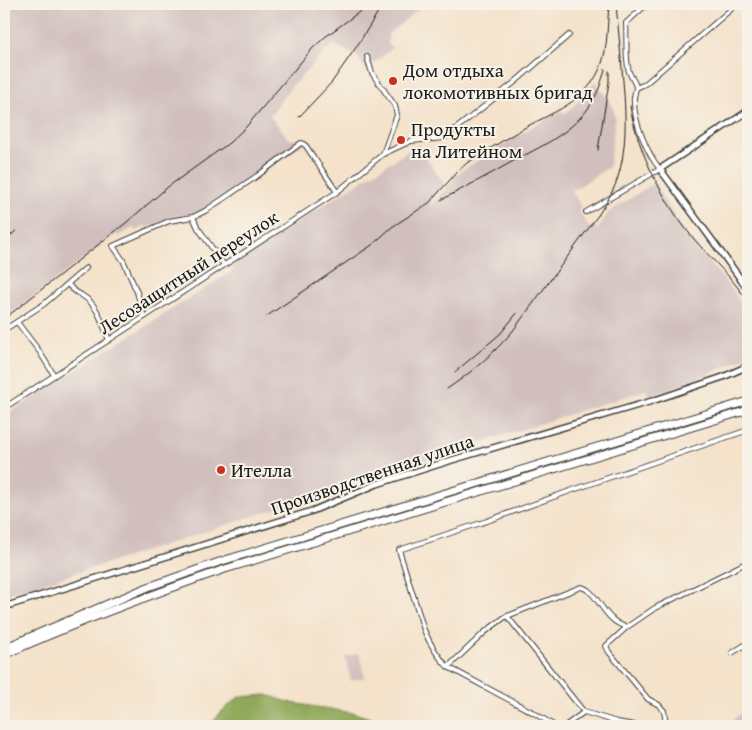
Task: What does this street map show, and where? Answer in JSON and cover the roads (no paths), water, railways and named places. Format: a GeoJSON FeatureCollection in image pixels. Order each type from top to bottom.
{"type":"FeatureCollection","features":[{"type":"Feature","properties":{"kind":"highway"},"geometry":{"type":"LineString","coordinates":[[4,648],[148,587],[222,560],[748,401]]}},
{"type":"Feature","properties":{"kind":"highway"},"geometry":{"type":"LineString","coordinates":[[4,655],[63,629],[150,595],[225,569],[748,410]]}},
{"type":"Feature","properties":{"kind":"street"},"geometry":{"type":"LineString","coordinates":[[647,4],[626,22],[629,72],[636,88],[633,100],[643,140],[654,163],[748,289]]}},
{"type":"Feature","properties":{"kind":"street"},"geometry":{"type":"LineString","coordinates":[[636,88],[645,84],[737,4]]}},
{"type":"Feature","properties":{"kind":"street","name":"Лесозащитный переулок"},"geometry":{"type":"LineString","coordinates":[[4,408],[337,192],[383,154],[412,141],[444,138],[515,82],[569,35]]}},
{"type":"Feature","properties":{"kind":"street"},"geometry":{"type":"LineString","coordinates":[[367,57],[372,73],[395,106],[397,115],[383,154]]}},
{"type":"Feature","properties":{"kind":"street"},"geometry":{"type":"LineString","coordinates":[[586,212],[660,169],[748,112]]}},
{"type":"Feature","properties":{"kind":"street"},"geometry":{"type":"LineString","coordinates":[[144,317],[137,292],[123,260],[113,246],[170,221],[193,217],[205,211],[302,143],[337,192]]}},
{"type":"Feature","properties":{"kind":"street"},"geometry":{"type":"LineString","coordinates":[[193,217],[198,228],[224,264]]}},
{"type":"Feature","properties":{"kind":"street"},"geometry":{"type":"LineString","coordinates":[[4,330],[44,304],[86,268]]}},
{"type":"Feature","properties":{"kind":"street"},"geometry":{"type":"LineString","coordinates":[[742,280],[748,274]]}},
{"type":"Feature","properties":{"kind":"street"},"geometry":{"type":"LineString","coordinates":[[68,284],[73,292],[84,296],[97,309],[109,340]]}},
{"type":"Feature","properties":{"kind":"street"},"geometry":{"type":"LineString","coordinates":[[17,322],[39,351],[54,376]]}},
{"type":"Feature","properties":{"kind":"street","name":"Производственная улица"},"geometry":{"type":"LineString","coordinates":[[4,607],[312,511],[377,484],[452,460],[669,396],[748,366]]}},
{"type":"Feature","properties":{"kind":"street"},"geometry":{"type":"LineString","coordinates":[[555,726],[448,667],[441,660],[429,641],[399,550],[748,430]]}},
{"type":"Feature","properties":{"kind":"street"},"geometry":{"type":"LineString","coordinates":[[508,616],[584,712],[617,722],[657,726],[666,723],[664,711],[648,699],[606,646],[627,627],[655,608],[748,562]]}},
{"type":"Feature","properties":{"kind":"street"},"geometry":{"type":"LineString","coordinates":[[448,667],[485,632],[508,616],[581,587],[590,592],[614,622],[620,626],[627,627]]}},
{"type":"Feature","properties":{"kind":"street"},"geometry":{"type":"LineString","coordinates":[[732,654],[748,643]]}},
{"type":"Feature","properties":{"kind":"street"},"geometry":{"type":"LineString","coordinates":[[565,726],[584,712]]}},
{"type":"Feature","properties":{"kind":"railway"},"geometry":{"type":"LineString","coordinates":[[4,319],[127,222],[169,186],[229,143],[246,127],[312,49],[325,37],[370,4]]}},
{"type":"Feature","properties":{"kind":"railway"},"geometry":{"type":"LineString","coordinates":[[299,117],[332,82],[383,4]]}},
{"type":"Feature","properties":{"kind":"railway"},"geometry":{"type":"LineString","coordinates":[[447,389],[481,363],[512,332],[599,214],[617,180],[625,139],[625,110],[616,4]]}},
{"type":"Feature","properties":{"kind":"railway"},"geometry":{"type":"LineString","coordinates":[[267,316],[372,245],[392,227],[429,203],[467,163],[531,124],[556,112],[588,88],[596,77],[604,56],[609,6]]}},
{"type":"Feature","properties":{"kind":"railway"},"geometry":{"type":"LineString","coordinates":[[441,200],[542,146],[567,130],[590,106],[599,88],[605,69]]}},
{"type":"Feature","properties":{"kind":"railway"},"geometry":{"type":"LineString","coordinates":[[598,150],[609,82],[609,71]]}},
{"type":"Feature","properties":{"kind":"railway"},"geometry":{"type":"LineString","coordinates":[[630,106],[645,158],[672,210],[694,239],[729,277],[748,302]]}},
{"type":"Feature","properties":{"kind":"railway"},"geometry":{"type":"LineString","coordinates":[[4,241],[17,230]]}},
{"type":"Feature","properties":{"kind":"railway"},"geometry":{"type":"LineString","coordinates":[[455,372],[500,334],[518,312]]}},
{"type":"Feature","properties":{"kind":"place","name":"Дом отдыха локомотивных бригад"},"geometry":{"type":"Point","coordinates":[393,81]}},
{"type":"Feature","properties":{"kind":"place","name":"Продукты на Литейном"},"geometry":{"type":"Point","coordinates":[401,140]}},
{"type":"Feature","properties":{"kind":"place","name":"Ителла"},"geometry":{"type":"Point","coordinates":[221,470]}}]}
